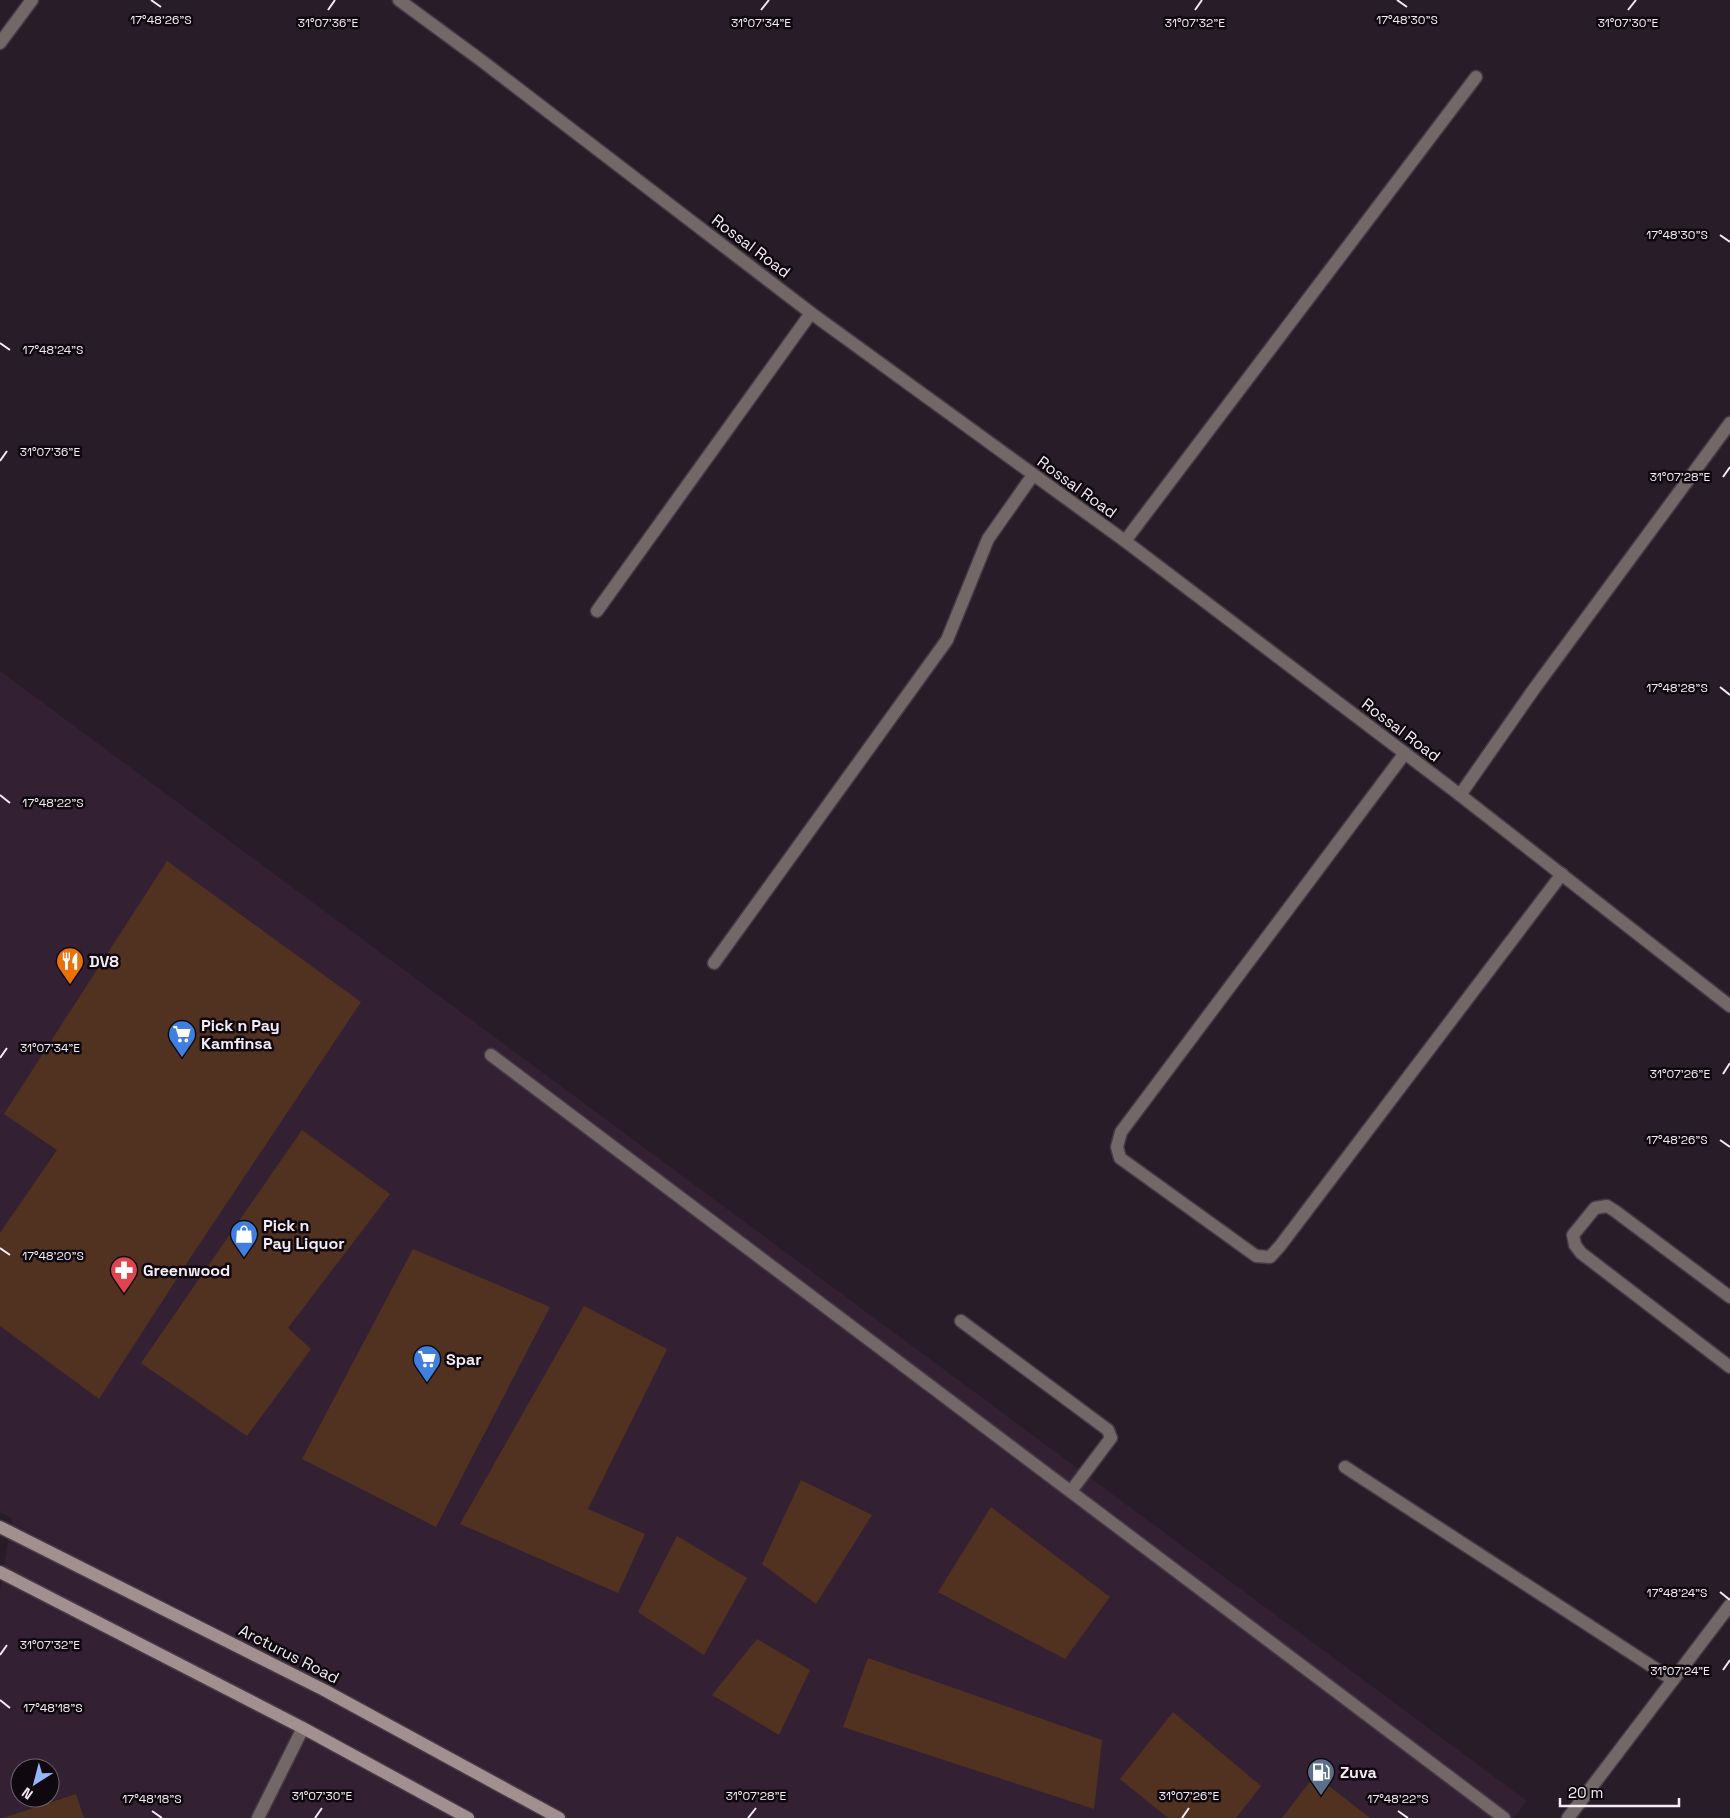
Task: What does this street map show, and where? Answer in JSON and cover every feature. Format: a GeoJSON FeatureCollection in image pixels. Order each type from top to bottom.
{"type":"FeatureCollection","features":[{"type":"Feature","properties":{"kind":"main road","name":"Arcturus Road"},"geometry":{"type":"LineString","coordinates":[[0,1527],[324,1690],[559,1818]]}},
{"type":"Feature","properties":{"kind":"main road"},"geometry":{"type":"LineString","coordinates":[[0,1572],[303,1728],[468,1818]]}},
{"type":"Feature","properties":{"kind":"street"},"geometry":{"type":"LineString","coordinates":[[0,43],[32,0]]}},
{"type":"Feature","properties":{"kind":"street","name":"Rossal Road"},"geometry":{"type":"LineString","coordinates":[[399,0],[482,61],[811,313],[1125,541],[1460,795],[1730,1006]]}},
{"type":"Feature","properties":{"kind":"street"},"geometry":{"type":"LineString","coordinates":[[1125,541],[1476,77]]}},
{"type":"Feature","properties":{"kind":"street"},"geometry":{"type":"LineString","coordinates":[[597,611],[811,313]]}},
{"type":"Feature","properties":{"kind":"street"},"geometry":{"type":"LineString","coordinates":[[1460,795],[1534,689],[1730,423]]}},
{"type":"Feature","properties":{"kind":"street"},"geometry":{"type":"LineString","coordinates":[[714,963],[947,640],[988,539],[1033,475]]}},
{"type":"Feature","properties":{"kind":"street"},"geometry":{"type":"LineString","coordinates":[[1405,753],[1120,1132],[1117,1147],[1120,1158],[1256,1256],[1270,1257],[1562,874]]}},
{"type":"Feature","properties":{"kind":"street"},"geometry":{"type":"LineString","coordinates":[[491,1055],[1504,1818]]}},
{"type":"Feature","properties":{"kind":"street"},"geometry":{"type":"LineString","coordinates":[[1730,1297],[1615,1210],[1607,1206],[1595,1208],[1573,1235],[1575,1245],[1580,1253],[1730,1366]]}},
{"type":"Feature","properties":{"kind":"street"},"geometry":{"type":"LineString","coordinates":[[961,1321],[1108,1430],[1111,1438],[1070,1491]]}},
{"type":"Feature","properties":{"kind":"street"},"geometry":{"type":"LineString","coordinates":[[1345,1467],[1673,1680]]}},
{"type":"Feature","properties":{"kind":"street"},"geometry":{"type":"LineString","coordinates":[[1568,1818],[1730,1605]]}},
{"type":"Feature","properties":{"kind":"street"},"geometry":{"type":"LineString","coordinates":[[258,1818],[303,1728]]}},
{"type":"Feature","properties":{"kind":"shaded area"},"geometry":{"type":"Polygon","coordinates":[[[0,671],[1527,1801],[1514,1818],[0,1818],[0,1590],[12,1519],[0,1512],[0,671]]]}},
{"type":"Feature","properties":{"kind":"building","name":"Pick n Pay Kamfinsa"},"geometry":{"type":"Polygon","coordinates":[[[167,861],[361,1002],[198,1246],[99,1399],[0,1326],[0,1233],[57,1150],[4,1114],[167,861]]]}},
{"type":"Feature","properties":{"kind":"building"},"geometry":{"type":"Polygon","coordinates":[[[302,1130],[390,1194],[288,1328],[311,1349],[247,1436],[141,1363],[302,1130]]]}},
{"type":"Feature","properties":{"kind":"building","name":"Spar"},"geometry":{"type":"Polygon","coordinates":[[[413,1249],[550,1307],[436,1527],[302,1459],[413,1249]]]}},
{"type":"Feature","properties":{"kind":"building"},"geometry":{"type":"Polygon","coordinates":[[[584,1306],[667,1349],[588,1509],[645,1534],[618,1593],[460,1524],[584,1306]]]}},
{"type":"Feature","properties":{"kind":"building"},"geometry":{"type":"Polygon","coordinates":[[[801,1480],[872,1515],[816,1604],[762,1564],[801,1480]]]}},
{"type":"Feature","properties":{"kind":"building"},"geometry":{"type":"Polygon","coordinates":[[[991,1507],[1110,1597],[1065,1659],[938,1592],[991,1507]]]}},
{"type":"Feature","properties":{"kind":"building"},"geometry":{"type":"Polygon","coordinates":[[[677,1536],[747,1578],[704,1655],[638,1612],[677,1536]]]}},
{"type":"Feature","properties":{"kind":"building"},"geometry":{"type":"Polygon","coordinates":[[[757,1639],[810,1670],[779,1735],[712,1695],[757,1639]]]}},
{"type":"Feature","properties":{"kind":"building"},"geometry":{"type":"Polygon","coordinates":[[[868,1658],[1102,1740],[1094,1809],[843,1727],[868,1658]]]}},
{"type":"Feature","properties":{"kind":"building"},"geometry":{"type":"Polygon","coordinates":[[[1173,1712],[1261,1786],[1236,1818],[1168,1818],[1120,1779],[1173,1712]]]}},
{"type":"Feature","properties":{"kind":"building","name":"Zuva"},"geometry":{"type":"Polygon","coordinates":[[[1315,1775],[1370,1818],[1282,1818],[1315,1775]]]}},
{"type":"Feature","properties":{"kind":"building"},"geometry":{"type":"Polygon","coordinates":[[[76,1794],[84,1818],[3,1818],[33,1808],[60,1808],[60,1799],[76,1794]]]}},
{"type":"Feature","properties":{"kind":"place","name":"DV8"},"geometry":{"type":"Point","coordinates":[70,985]}},
{"type":"Feature","properties":{"kind":"place","name":"Pick n Pay Kamfinsa"},"geometry":{"type":"Point","coordinates":[182,1058]}},
{"type":"Feature","properties":{"kind":"place","name":"Pick n Pay Liquor"},"geometry":{"type":"Point","coordinates":[244,1258]}},
{"type":"Feature","properties":{"kind":"place","name":"Greenwood"},"geometry":{"type":"Point","coordinates":[124,1294]}},
{"type":"Feature","properties":{"kind":"place","name":"Spar"},"geometry":{"type":"Point","coordinates":[427,1383]}},
{"type":"Feature","properties":{"kind":"place","name":"Zuva"},"geometry":{"type":"Point","coordinates":[1321,1796]}}]}
